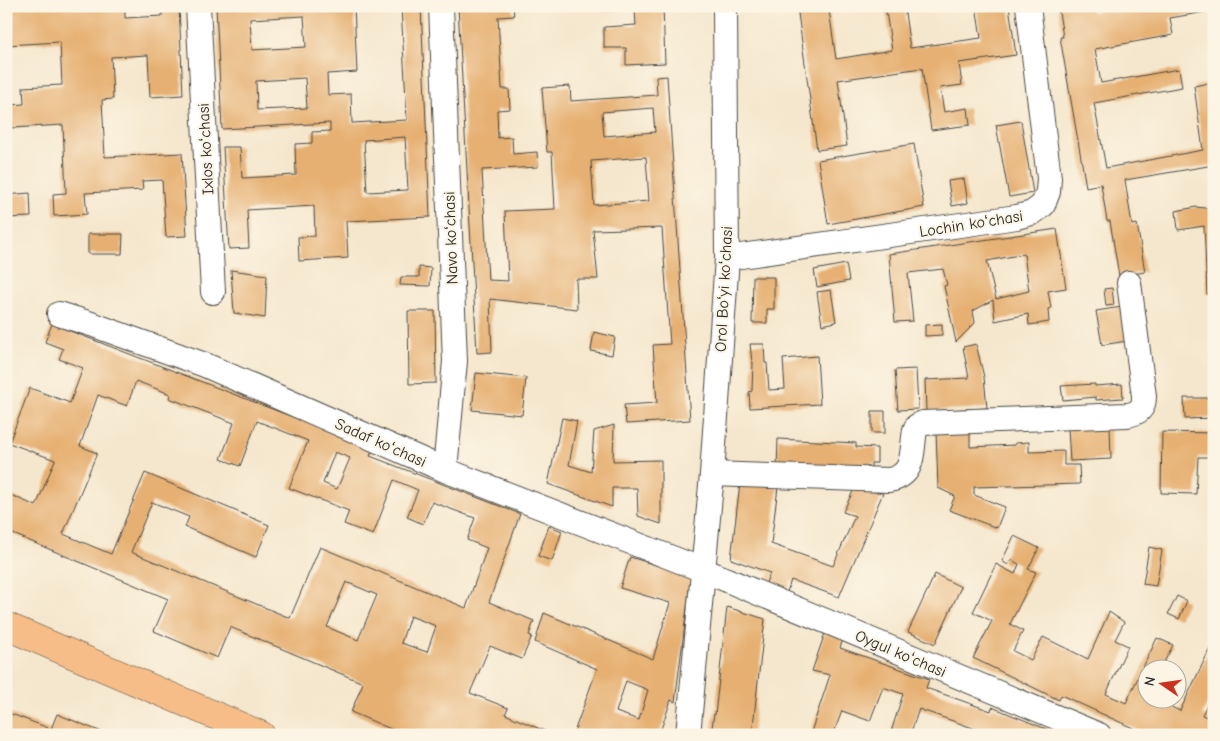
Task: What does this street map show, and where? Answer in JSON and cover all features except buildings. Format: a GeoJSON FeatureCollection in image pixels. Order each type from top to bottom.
{"type":"FeatureCollection","features":[{"type":"Feature","properties":{"kind":"main road"},"geometry":{"type":"LineString","coordinates":[[6,626],[261,735]]}},
{"type":"Feature","properties":{"kind":"street","name":"Ixlos koʻchasi"},"geometry":{"type":"LineString","coordinates":[[198,6],[212,292]]}},
{"type":"Feature","properties":{"kind":"street","name":"Navo koʻchasi"},"geometry":{"type":"LineString","coordinates":[[441,6],[455,361],[445,470]]}},
{"type":"Feature","properties":{"kind":"street","name":"Orol Boʻyi koʻchasi"},"geometry":{"type":"LineString","coordinates":[[688,735],[712,474],[727,258],[725,6]]}},
{"type":"Feature","properties":{"kind":"street","name":"Lochin koʻchasi"},"geometry":{"type":"LineString","coordinates":[[727,258],[1017,217],[1032,213],[1043,205],[1048,192],[1048,164],[1028,6]]}},
{"type":"Feature","properties":{"kind":"street"},"geometry":{"type":"LineString","coordinates":[[712,474],[889,480],[901,477],[910,467],[915,430],[922,423],[1127,415],[1139,412],[1142,408],[1144,396],[1130,283]]}},
{"type":"Feature","properties":{"kind":"street","name":"Sadaf koʻchasi"},"geometry":{"type":"LineString","coordinates":[[59,314],[205,365],[445,470],[703,570]]}},
{"type":"Feature","properties":{"kind":"street","name":"Oygul koʻchasi"},"geometry":{"type":"LineString","coordinates":[[703,570],[1098,735]]}}]}
